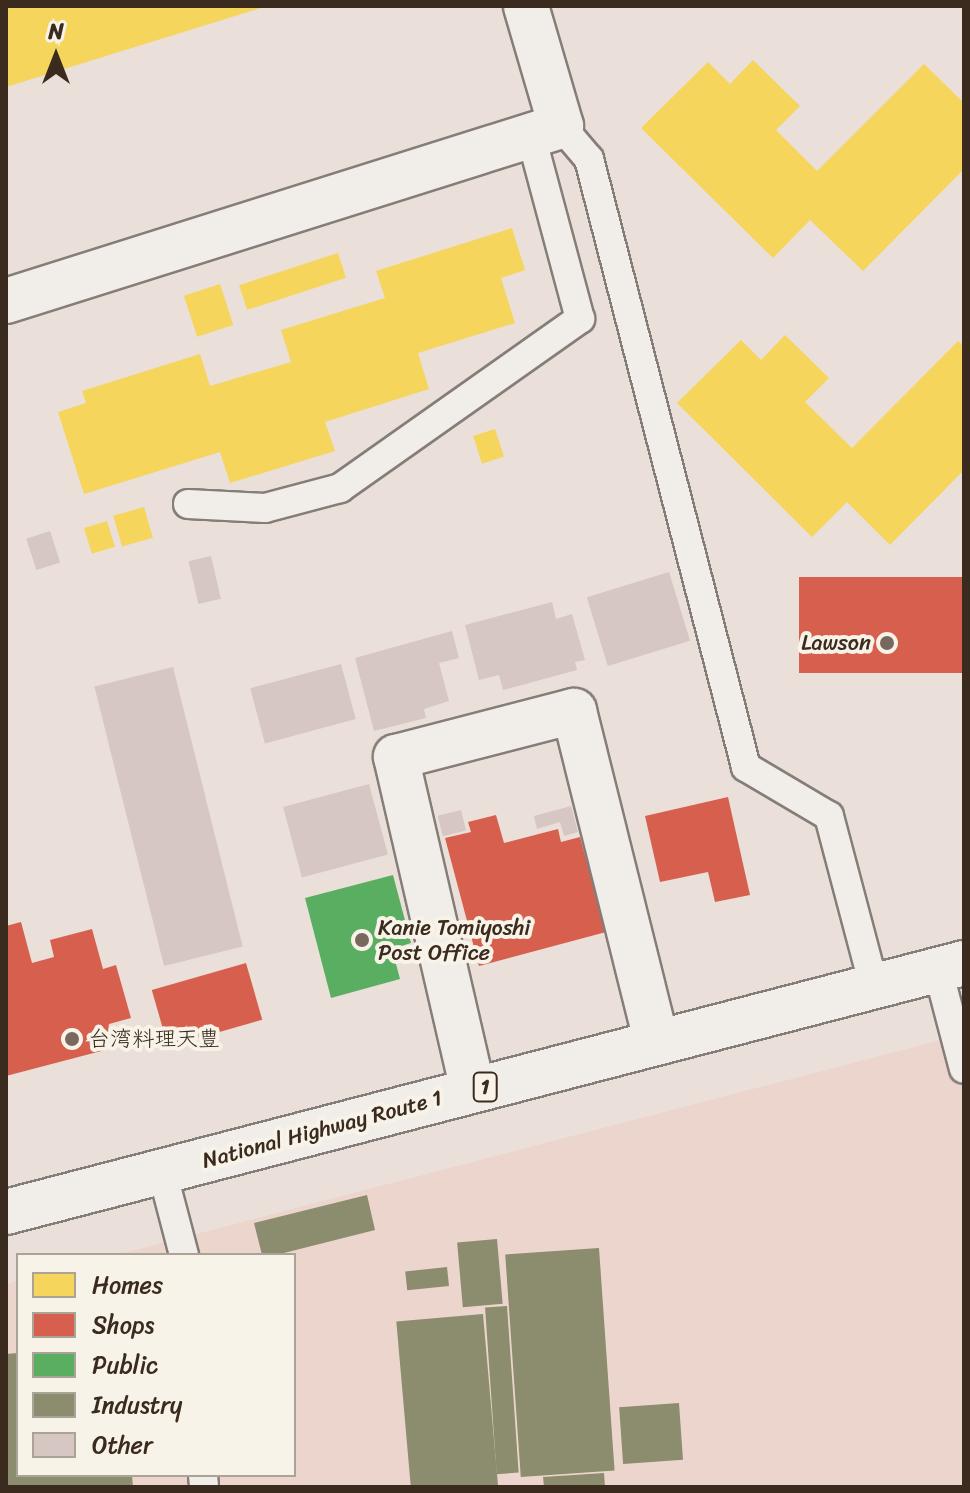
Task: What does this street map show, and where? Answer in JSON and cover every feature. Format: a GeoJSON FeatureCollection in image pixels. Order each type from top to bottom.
{"type":"FeatureCollection","features":[{"type":"Feature","properties":{"kind":"main road"},"geometry":{"type":"LineString","coordinates":[[6,301],[546,131],[526,6]]}},
{"type":"Feature","properties":{"kind":"main road"},"geometry":{"type":"LineString","coordinates":[[473,1090],[396,757],[574,711],[656,1041]]}},
{"type":"Feature","properties":{"kind":"main road","name":"National Highway Route 1"},"geometry":{"type":"LineString","coordinates":[[6,1212],[951,966]]}},
{"type":"Feature","properties":{"kind":"lane"},"geometry":{"type":"LineString","coordinates":[[188,504],[265,508],[340,488],[580,319],[546,131]]}},
{"type":"Feature","properties":{"kind":"lane"},"geometry":{"type":"LineString","coordinates":[[546,131],[589,159],[746,767],[829,816],[874,986]]}},
{"type":"Feature","properties":{"kind":"lane"},"geometry":{"type":"LineString","coordinates":[[951,966],[964,1069]]}},
{"type":"Feature","properties":{"kind":"lane"},"geometry":{"type":"LineString","coordinates":[[162,1171],[183,1253]]}},
{"type":"Feature","properties":{"kind":"shaded area"},"geometry":{"type":"Polygon","coordinates":[[[964,1034],[964,1487],[6,1487],[6,1284],[16,1282],[16,1477],[296,1477],[296,1253],[124,1253],[964,1034]]]}},
{"type":"Feature","properties":{"kind":"building: Homes"},"geometry":{"type":"Polygon","coordinates":[[[6,6],[264,6],[264,7],[6,87],[6,6]]]}},
{"type":"Feature","properties":{"kind":"building: Homes"},"geometry":{"type":"Polygon","coordinates":[[[753,60],[800,106],[776,130],[817,171],[924,64],[964,103],[964,169],[863,271],[810,220],[773,258],[641,128],[708,62],[730,84],[753,60]]]}},
{"type":"Feature","properties":{"kind":"building: Homes"},"geometry":{"type":"Polygon","coordinates":[[[512,228],[525,270],[501,278],[515,323],[418,353],[429,389],[325,422],[335,451],[230,483],[220,452],[84,494],[58,412],[86,403],[82,391],[200,354],[210,386],[291,362],[281,330],[385,298],[376,271],[512,228]]]}},
{"type":"Feature","properties":{"kind":"building: Homes"},"geometry":{"type":"Polygon","coordinates":[[[338,253],[346,278],[247,310],[239,285],[338,253]]]}},
{"type":"Feature","properties":{"kind":"building: Homes"},"geometry":{"type":"Polygon","coordinates":[[[220,284],[233,325],[197,337],[184,296],[220,284]]]}},
{"type":"Feature","properties":{"kind":"building: Homes"},"geometry":{"type":"Polygon","coordinates":[[[785,335],[829,378],[805,402],[852,448],[958,341],[964,346],[964,470],[890,545],[847,502],[812,537],[677,403],[741,340],[761,360],[785,335]]]}},
{"type":"Feature","properties":{"kind":"building: Homes"},"geometry":{"type":"Polygon","coordinates":[[[495,429],[504,457],[482,464],[473,436],[495,429]]]}},
{"type":"Feature","properties":{"kind":"building: Homes"},"geometry":{"type":"Polygon","coordinates":[[[144,507],[153,538],[122,547],[113,516],[144,507]]]}},
{"type":"Feature","properties":{"kind":"building: Homes"},"geometry":{"type":"Polygon","coordinates":[[[107,521],[115,547],[92,554],[84,528],[107,521]]]}},
{"type":"Feature","properties":{"kind":"building: Shops","name":"Lawson"},"geometry":{"type":"Polygon","coordinates":[[[799,577],[964,577],[964,673],[799,673],[799,577]]]}},
{"type":"Feature","properties":{"kind":"building: Shops"},"geometry":{"type":"Polygon","coordinates":[[[728,797],[750,895],[715,902],[708,872],[660,882],[645,816],[728,797]]]}},
{"type":"Feature","properties":{"kind":"building: Shops"},"geometry":{"type":"Polygon","coordinates":[[[496,815],[504,843],[558,829],[561,842],[580,837],[606,932],[479,966],[445,838],[471,832],[468,822],[496,815]]]}},
{"type":"Feature","properties":{"kind":"building: Shops"},"geometry":{"type":"Polygon","coordinates":[[[21,922],[32,963],[54,957],[50,940],[92,929],[103,969],[116,965],[131,1018],[109,1024],[105,1050],[6,1076],[6,926],[21,922]]]}},
{"type":"Feature","properties":{"kind":"building: Shops"},"geometry":{"type":"Polygon","coordinates":[[[246,963],[262,1020],[168,1047],[152,990],[246,963]]]}},
{"type":"Feature","properties":{"kind":"building: Public"},"geometry":{"type":"Polygon","coordinates":[[[393,875],[411,943],[392,949],[400,979],[331,998],[305,898],[393,875]]]}},
{"type":"Feature","properties":{"kind":"building: Industry"},"geometry":{"type":"Polygon","coordinates":[[[367,1195],[375,1230],[284,1253],[262,1253],[254,1223],[367,1195]]]}},
{"type":"Feature","properties":{"kind":"building: Industry"},"geometry":{"type":"Polygon","coordinates":[[[497,1239],[503,1304],[463,1307],[457,1242],[497,1239]]]}},
{"type":"Feature","properties":{"kind":"building: Industry"},"geometry":{"type":"Polygon","coordinates":[[[599,1248],[615,1470],[521,1477],[505,1255],[599,1248]]]}},
{"type":"Feature","properties":{"kind":"building: Industry"},"geometry":{"type":"Polygon","coordinates":[[[447,1267],[449,1286],[407,1290],[405,1271],[447,1267]]]}},
{"type":"Feature","properties":{"kind":"building: Industry"},"geometry":{"type":"Polygon","coordinates":[[[507,1306],[519,1473],[497,1474],[485,1308],[507,1306]]]}},
{"type":"Feature","properties":{"kind":"building: Industry"},"geometry":{"type":"Polygon","coordinates":[[[483,1314],[498,1487],[411,1487],[396,1322],[483,1314]]]}},
{"type":"Feature","properties":{"kind":"building: Industry"},"geometry":{"type":"Polygon","coordinates":[[[16,1353],[16,1477],[132,1477],[133,1487],[6,1487],[6,1354],[16,1353]]]}},
{"type":"Feature","properties":{"kind":"building: Industry"},"geometry":{"type":"Polygon","coordinates":[[[679,1403],[683,1460],[623,1464],[619,1407],[679,1403]]]}},
{"type":"Feature","properties":{"kind":"building: Industry"},"geometry":{"type":"Polygon","coordinates":[[[604,1473],[605,1487],[544,1487],[543,1477],[604,1473]]]}},
{"type":"Feature","properties":{"kind":"building: Other"},"geometry":{"type":"Polygon","coordinates":[[[50,531],[60,562],[36,570],[26,539],[50,531]]]}},
{"type":"Feature","properties":{"kind":"building: Other"},"geometry":{"type":"Polygon","coordinates":[[[211,556],[221,599],[198,604],[189,561],[211,556]]]}},
{"type":"Feature","properties":{"kind":"building: Other"},"geometry":{"type":"Polygon","coordinates":[[[669,572],[690,641],[608,666],[587,597],[669,572]]]}},
{"type":"Feature","properties":{"kind":"building: Other"},"geometry":{"type":"Polygon","coordinates":[[[552,602],[556,619],[572,614],[585,660],[575,662],[577,670],[503,690],[499,675],[479,680],[465,625],[552,602]]]}},
{"type":"Feature","properties":{"kind":"building: Other"},"geometry":{"type":"Polygon","coordinates":[[[452,631],[459,658],[439,663],[449,701],[424,709],[426,718],[374,731],[355,658],[452,631]]]}},
{"type":"Feature","properties":{"kind":"building: Other"},"geometry":{"type":"Polygon","coordinates":[[[341,664],[356,719],[265,743],[250,688],[341,664]]]}},
{"type":"Feature","properties":{"kind":"building: Other"},"geometry":{"type":"Polygon","coordinates":[[[173,667],[243,946],[164,966],[94,687],[173,667]]]}},
{"type":"Feature","properties":{"kind":"building: Other"},"geometry":{"type":"Polygon","coordinates":[[[369,784],[388,855],[302,878],[283,807],[369,784]]]}},
{"type":"Feature","properties":{"kind":"building: Other"},"geometry":{"type":"Polygon","coordinates":[[[571,806],[578,832],[564,836],[560,822],[537,829],[534,816],[571,806]]]}},
{"type":"Feature","properties":{"kind":"building: Other"},"geometry":{"type":"Polygon","coordinates":[[[461,810],[466,830],[443,836],[438,816],[461,810]]]}},
{"type":"Feature","properties":{"kind":"place","name":"Lawson"},"geometry":{"type":"Point","coordinates":[887,643]}},
{"type":"Feature","properties":{"kind":"place","name":"Kanie Tomiyoshi Post Office"},"geometry":{"type":"Point","coordinates":[362,940]}},
{"type":"Feature","properties":{"kind":"place","name":"台湾料理天豊"},"geometry":{"type":"Point","coordinates":[72,1039]}}]}
